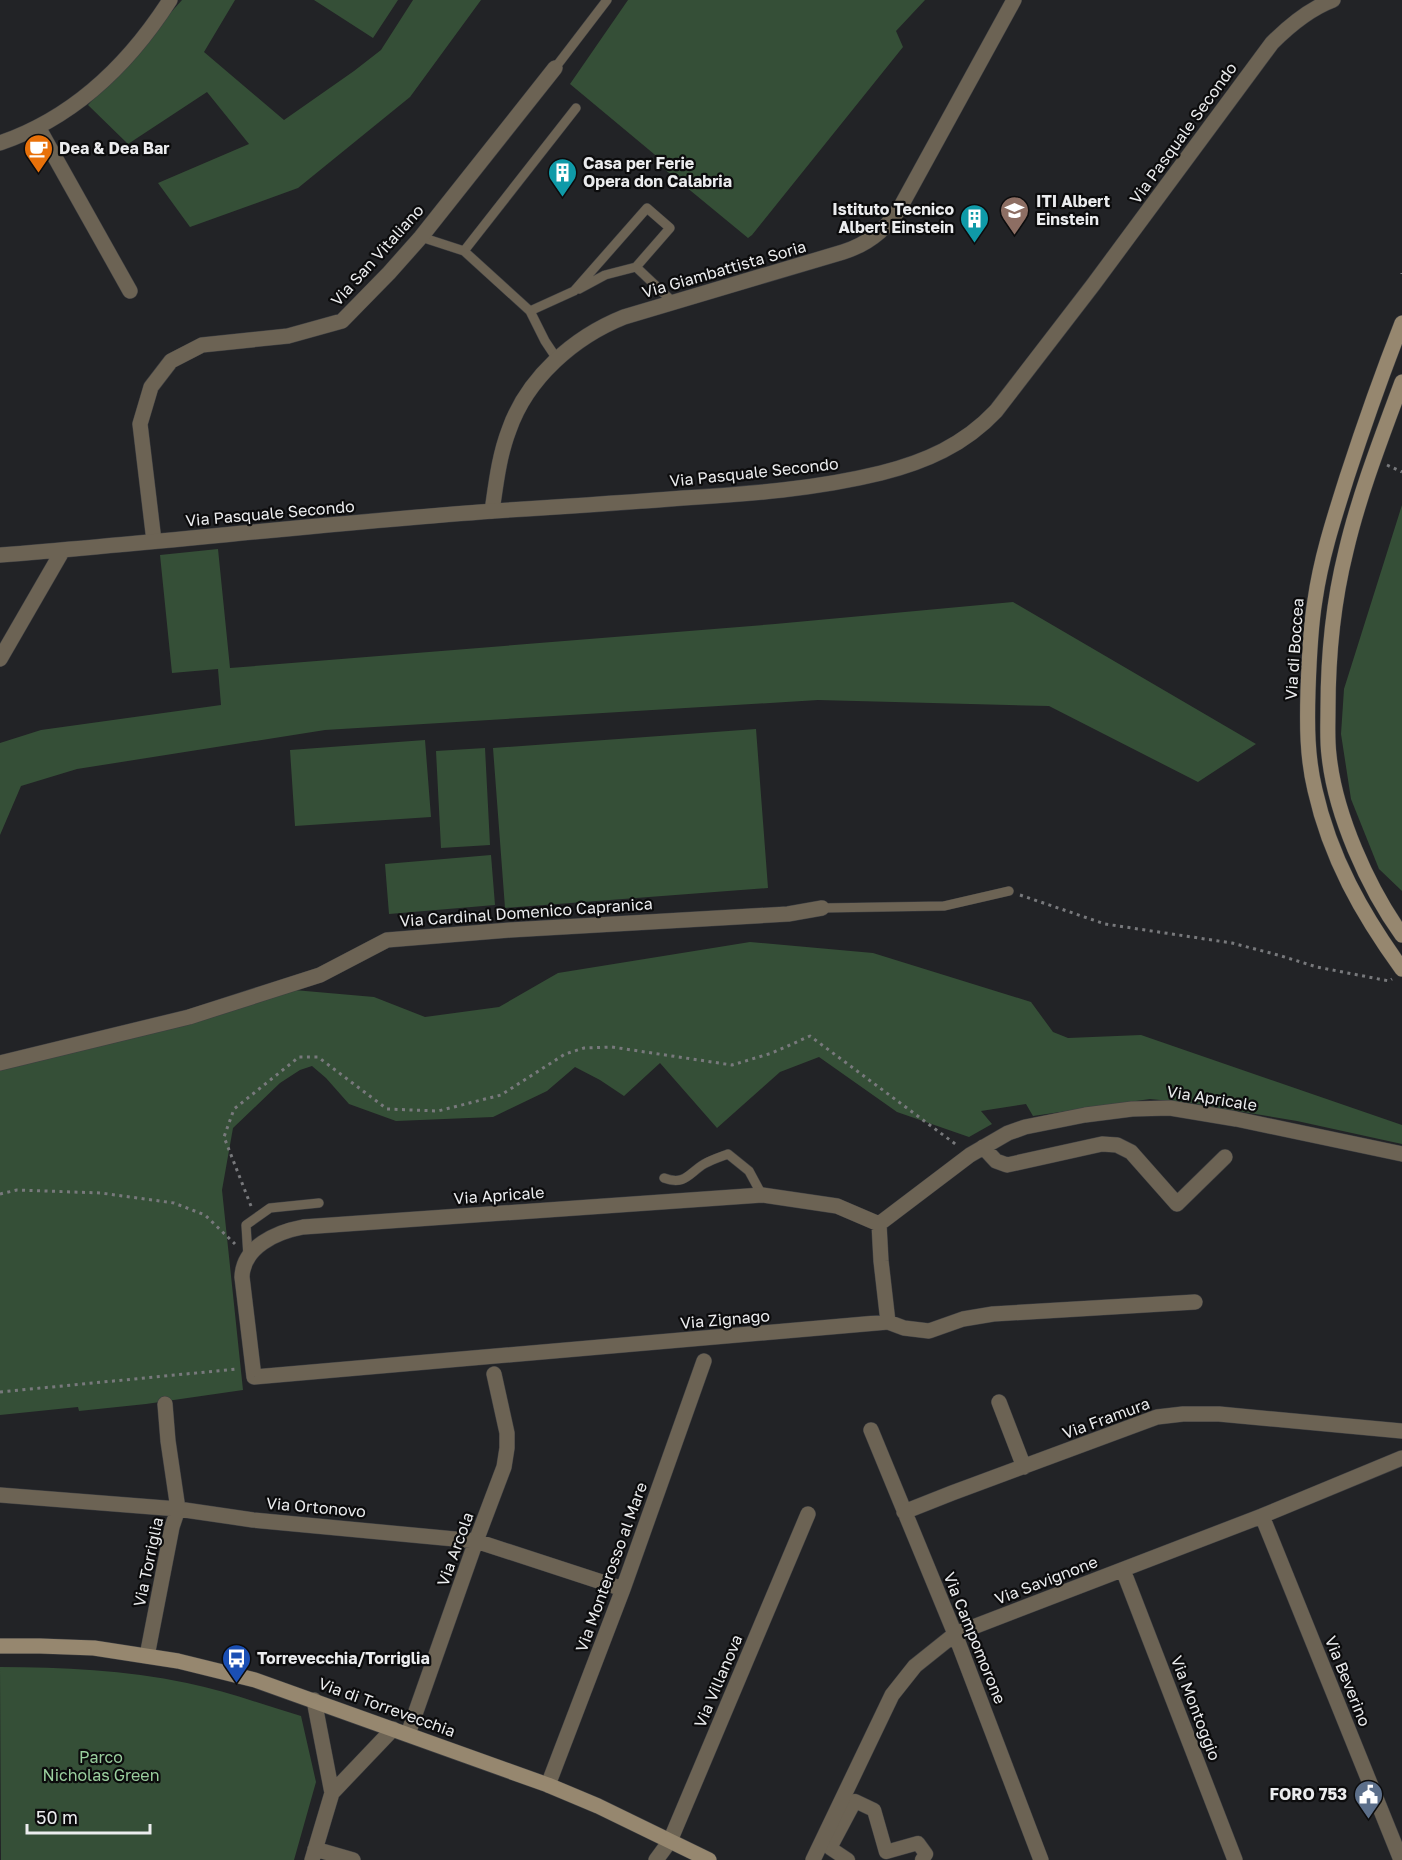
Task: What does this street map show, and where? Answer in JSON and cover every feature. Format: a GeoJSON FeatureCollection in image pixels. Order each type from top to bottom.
{"type":"FeatureCollection","features":[{"type":"Feature","properties":{"kind":"main road","name":"Via di Boccea"},"geometry":{"type":"LineString","coordinates":[[1399,973],[1347,882],[1333,848],[1314,782],[1308,744],[1308,716],[1311,624],[1326,545],[1359,442],[1402,323]]}},
{"type":"Feature","properties":{"kind":"main road"},"geometry":{"type":"LineString","coordinates":[[1402,382],[1346,549],[1330,636],[1328,733],[1332,778],[1346,825],[1381,904],[1402,935]]}},
{"type":"Feature","properties":{"kind":"main road","name":"Via di Torrevecchia"},"geometry":{"type":"LineString","coordinates":[[0,1646],[94,1648],[230,1673],[314,1700],[548,1785],[598,1806],[709,1860]]}},
{"type":"Feature","properties":{"kind":"street"},"geometry":{"type":"LineString","coordinates":[[0,143],[38,127],[71,107],[117,69],[152,28],[170,0]]}},
{"type":"Feature","properties":{"kind":"street","name":"Via Giambattista Soria"},"geometry":{"type":"LineString","coordinates":[[492,511],[499,466],[511,424],[530,390],[557,359],[584,338],[612,322],[843,252],[859,246],[879,233],[901,206],[1014,0]]}},
{"type":"Feature","properties":{"kind":"street","name":"Via Pasquale Secondo"},"geometry":{"type":"LineString","coordinates":[[0,555],[492,511],[745,494],[819,486],[868,476],[927,458],[964,440],[981,427],[1001,405],[1272,43],[1298,20],[1320,5],[1333,0]]}},
{"type":"Feature","properties":{"kind":"street","name":"Via San Vitaliano"},"geometry":{"type":"LineString","coordinates":[[154,541],[140,423],[151,387],[171,361],[202,345],[288,336],[342,321],[390,273],[421,237],[555,68]]}},
{"type":"Feature","properties":{"kind":"street"},"geometry":{"type":"LineString","coordinates":[[38,127],[130,291]]}},
{"type":"Feature","properties":{"kind":"street"},"geometry":{"type":"LineString","coordinates":[[0,659],[63,550]]}},
{"type":"Feature","properties":{"kind":"street","name":"Via Cardinal Domenico Capranica"},"geometry":{"type":"LineString","coordinates":[[0,1064],[189,1017],[320,975],[387,940],[521,929],[788,914],[822,908]]}},
{"type":"Feature","properties":{"kind":"street","name":"Via Apricale"},"geometry":{"type":"LineString","coordinates":[[248,1257],[272,1237],[284,1231],[303,1227],[762,1195],[837,1206],[879,1224],[976,1151],[1008,1133],[1025,1127],[1085,1115],[1132,1109],[1170,1108],[1236,1119],[1402,1154]]}},
{"type":"Feature","properties":{"kind":"street"},"geometry":{"type":"LineString","coordinates":[[976,1151],[1007,1165],[1102,1144],[1117,1145],[1131,1152],[1177,1204],[1225,1157]]}},
{"type":"Feature","properties":{"kind":"street"},"geometry":{"type":"LineString","coordinates":[[879,1224],[888,1322]]}},
{"type":"Feature","properties":{"kind":"street"},"geometry":{"type":"LineString","coordinates":[[248,1257],[242,1277],[254,1372]]}},
{"type":"Feature","properties":{"kind":"street","name":"Via Zignago"},"geometry":{"type":"LineString","coordinates":[[254,1372],[703,1339],[888,1322],[904,1328],[929,1331],[963,1319],[993,1314],[1195,1302]]}},
{"type":"Feature","properties":{"kind":"street","name":"Via Monterosso al Mare"},"geometry":{"type":"LineString","coordinates":[[548,1785],[623,1589],[704,1361]]}},
{"type":"Feature","properties":{"kind":"street","name":"Via Arcola"},"geometry":{"type":"LineString","coordinates":[[408,1734],[501,1476],[507,1448],[505,1419],[494,1374]]}},
{"type":"Feature","properties":{"kind":"street"},"geometry":{"type":"LineString","coordinates":[[999,1402],[1024,1467]]}},
{"type":"Feature","properties":{"kind":"street","name":"Via Torriglia"},"geometry":{"type":"LineString","coordinates":[[147,1656],[172,1527],[178,1509],[165,1404]]}},
{"type":"Feature","properties":{"kind":"street","name":"Via Framura"},"geometry":{"type":"LineString","coordinates":[[904,1512],[1157,1417],[1219,1414],[1402,1431]]}},
{"type":"Feature","properties":{"kind":"street","name":"Via Campomorone"},"geometry":{"type":"LineString","coordinates":[[871,1430],[955,1634],[1041,1860]]}},
{"type":"Feature","properties":{"kind":"street","name":"Via Savignone"},"geometry":{"type":"LineString","coordinates":[[813,1860],[892,1695],[915,1666],[955,1634],[1262,1516],[1402,1458]]}},
{"type":"Feature","properties":{"kind":"street","name":"Via Ortonovo"},"geometry":{"type":"LineString","coordinates":[[0,1495],[178,1509],[253,1520],[411,1533],[476,1541],[623,1589]]}},
{"type":"Feature","properties":{"kind":"street","name":"Via Villanova"},"geometry":{"type":"LineString","coordinates":[[656,1860],[670,1841],[808,1514]]}},
{"type":"Feature","properties":{"kind":"street","name":"Via Beverino"},"geometry":{"type":"LineString","coordinates":[[1262,1516],[1401,1860]]}},
{"type":"Feature","properties":{"kind":"street","name":"Via Montoggio"},"geometry":{"type":"LineString","coordinates":[[1123,1570],[1235,1860]]}},
{"type":"Feature","properties":{"kind":"street"},"geometry":{"type":"LineString","coordinates":[[314,1700],[332,1793],[314,1855],[354,1860]]}},
{"type":"Feature","properties":{"kind":"street"},"geometry":{"type":"LineString","coordinates":[[332,1793],[393,1729]]}},
{"type":"Feature","properties":{"kind":"street"},"geometry":{"type":"LineString","coordinates":[[848,1860],[830,1848],[855,1801],[874,1810],[886,1852],[918,1843],[926,1854],[922,1860]]}},
{"type":"Feature","properties":{"kind":"lane"},"geometry":{"type":"LineString","coordinates":[[555,68],[607,0]]}},
{"type":"Feature","properties":{"kind":"lane"},"geometry":{"type":"LineString","coordinates":[[464,251],[576,108]]}},
{"type":"Feature","properties":{"kind":"lane"},"geometry":{"type":"LineString","coordinates":[[530,311],[574,291],[605,274],[636,267],[670,228],[647,208],[574,291]]}},
{"type":"Feature","properties":{"kind":"lane"},"geometry":{"type":"LineString","coordinates":[[421,237],[464,251],[530,311],[557,359]]}},
{"type":"Feature","properties":{"kind":"lane"},"geometry":{"type":"LineString","coordinates":[[636,267],[674,302]]}},
{"type":"Feature","properties":{"kind":"lane"},"geometry":{"type":"LineString","coordinates":[[822,908],[944,906],[1009,891]]}},
{"type":"Feature","properties":{"kind":"lane"},"geometry":{"type":"LineString","coordinates":[[664,1178],[673,1181],[686,1179],[704,1164],[728,1154],[749,1171],[762,1195]]}},
{"type":"Feature","properties":{"kind":"lane"},"geometry":{"type":"LineString","coordinates":[[248,1257],[246,1225],[270,1208],[319,1203]]}},
{"type":"Feature","properties":{"kind":"path"},"geometry":{"type":"LineString","coordinates":[[1009,891],[1105,924],[1232,944],[1317,967],[1389,981],[1399,973]]}},
{"type":"Feature","properties":{"kind":"path"},"geometry":{"type":"LineString","coordinates":[[255,1219],[224,1137],[234,1109],[299,1057],[318,1057],[387,1109],[438,1111],[501,1095],[565,1054],[584,1048],[612,1047],[732,1065],[772,1053],[810,1036],[976,1151]]}},
{"type":"Feature","properties":{"kind":"path"},"geometry":{"type":"LineString","coordinates":[[0,1194],[17,1190],[101,1193],[174,1203],[205,1215],[248,1257]]}},
{"type":"Feature","properties":{"kind":"path"},"geometry":{"type":"LineString","coordinates":[[0,1392],[254,1372]]}},
{"type":"Feature","properties":{"kind":"green space"},"geometry":{"type":"Polygon","coordinates":[[[182,0],[235,0],[204,52],[284,120],[381,50],[413,0],[481,0],[410,97],[298,188],[190,227],[158,183],[249,144],[207,92],[128,144],[88,105],[182,0]]]}},
{"type":"Feature","properties":{"kind":"green space"},"geometry":{"type":"Polygon","coordinates":[[[314,0],[398,0],[373,38],[314,0]]]}},
{"type":"Feature","properties":{"kind":"green space"},"geometry":{"type":"Polygon","coordinates":[[[628,0],[925,0],[896,31],[903,47],[748,238],[657,163],[660,159],[570,84],[628,0]]]}},
{"type":"Feature","properties":{"kind":"green space"},"geometry":{"type":"Polygon","coordinates":[[[1402,505],[1402,891],[1379,869],[1351,799],[1341,734],[1344,689],[1402,505]]]}},
{"type":"Feature","properties":{"kind":"green space"},"geometry":{"type":"Polygon","coordinates":[[[218,549],[230,668],[775,624],[1013,602],[1256,744],[1198,782],[1049,706],[818,700],[325,730],[77,769],[21,786],[0,835],[0,743],[41,730],[221,705],[218,669],[172,673],[160,555],[218,549]]]}},
{"type":"Feature","properties":{"kind":"green space"},"geometry":{"type":"Polygon","coordinates":[[[756,729],[768,888],[505,908],[493,748],[756,729]]]}},
{"type":"Feature","properties":{"kind":"green space"},"geometry":{"type":"Polygon","coordinates":[[[425,740],[431,817],[295,826],[290,750],[425,740]]]}},
{"type":"Feature","properties":{"kind":"green space"},"geometry":{"type":"Polygon","coordinates":[[[485,748],[490,845],[441,848],[436,751],[485,748]]]}},
{"type":"Feature","properties":{"kind":"green space"},"geometry":{"type":"Polygon","coordinates":[[[491,855],[495,905],[389,914],[385,864],[491,855]]]}},
{"type":"Feature","properties":{"kind":"green space"},"geometry":{"type":"Polygon","coordinates":[[[750,942],[873,953],[1031,1002],[1053,1032],[1068,1038],[1141,1035],[1402,1125],[1402,1144],[1297,1121],[1190,1103],[1150,1099],[1033,1116],[1026,1104],[981,1111],[992,1124],[969,1137],[897,1112],[819,1057],[780,1072],[717,1128],[660,1063],[624,1096],[575,1067],[547,1091],[493,1117],[396,1121],[349,1104],[312,1066],[300,1070],[280,1083],[233,1128],[222,1190],[243,1390],[79,1411],[78,1407],[0,1415],[0,1070],[294,990],[374,997],[425,1017],[499,1007],[558,973],[750,942]]]}},
{"type":"Feature","properties":{"kind":"green space","name":"Parco Nicholas Green"},"geometry":{"type":"Polygon","coordinates":[[[0,1667],[94,1670],[140,1675],[216,1690],[301,1716],[316,1782],[294,1860],[1,1860],[0,1667]]]}},
{"type":"Feature","properties":{"kind":"place","name":"Dea & Dea Bar"},"geometry":{"type":"Point","coordinates":[38,174]}},
{"type":"Feature","properties":{"kind":"place","name":"Casa per Ferie Opera don Calabria"},"geometry":{"type":"Point","coordinates":[562,198]}},
{"type":"Feature","properties":{"kind":"place","name":"ITI Albert Einstein"},"geometry":{"type":"Point","coordinates":[1015,236]}},
{"type":"Feature","properties":{"kind":"place","name":"Istituto Tecnico Albert Einstein"},"geometry":{"type":"Point","coordinates":[975,244]}},
{"type":"Feature","properties":{"kind":"place","name":"Torrevecchia/Torriglia"},"geometry":{"type":"Point","coordinates":[236,1684]}},
{"type":"Feature","properties":{"kind":"place","name":"FORO 753"},"geometry":{"type":"Point","coordinates":[1368,1820]}}]}
